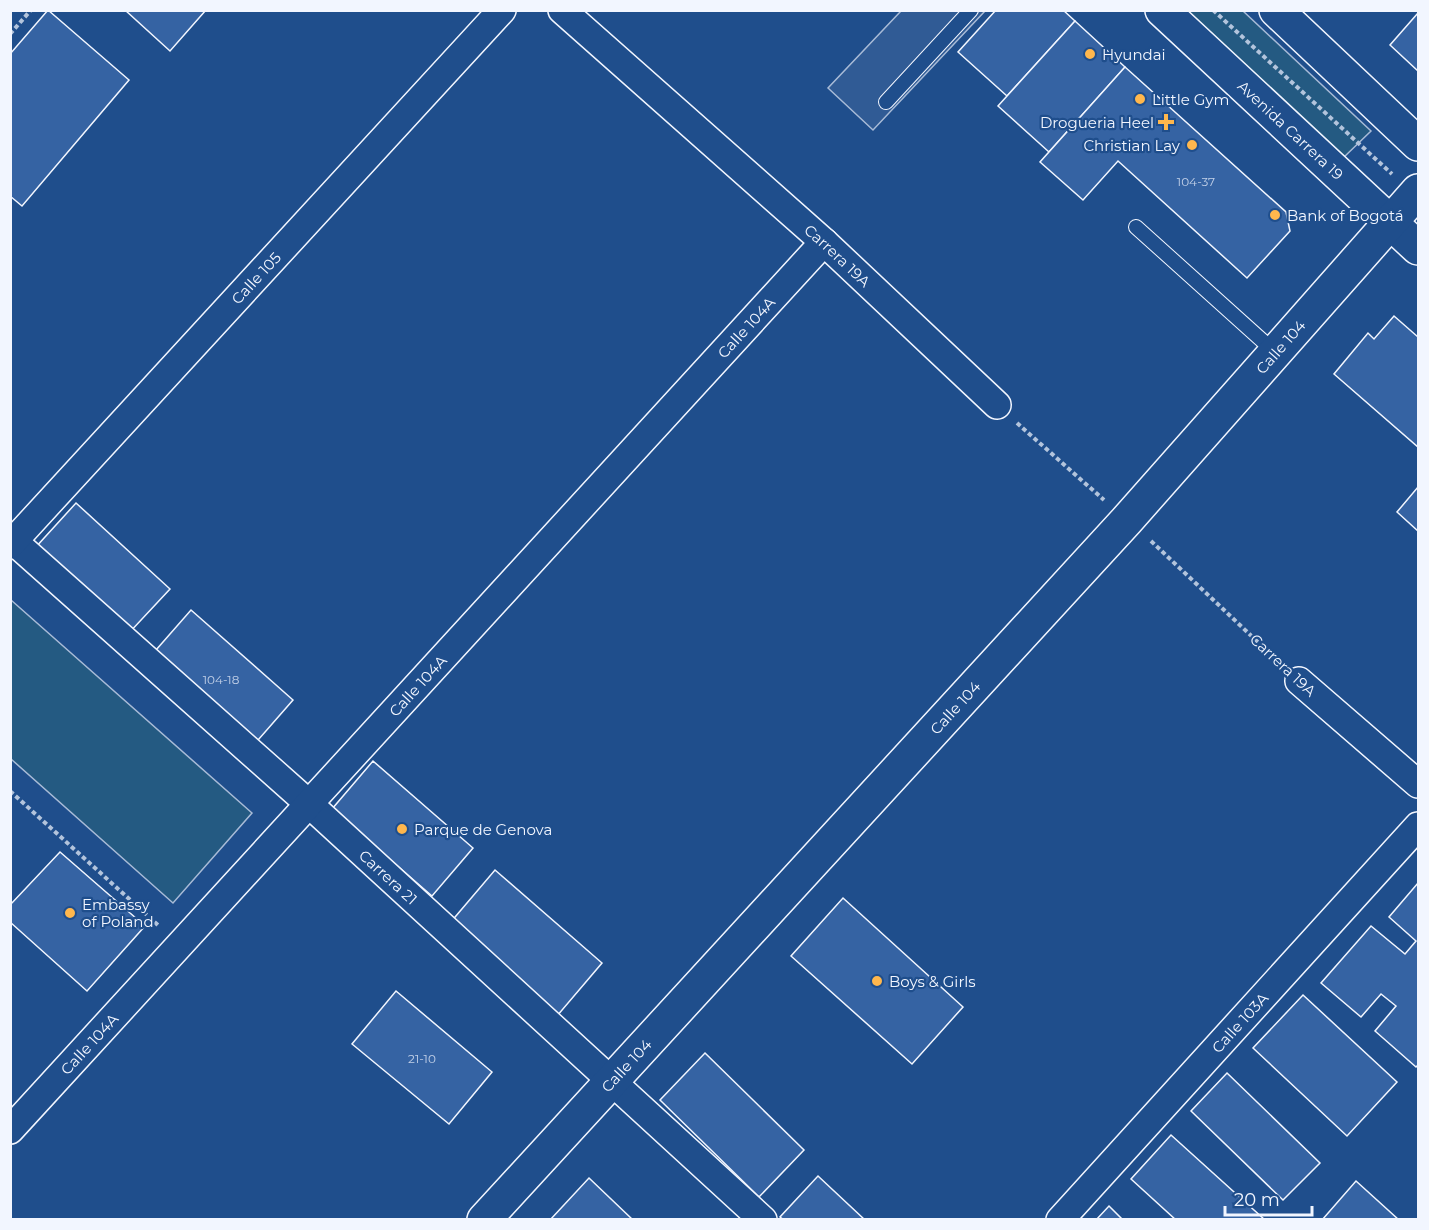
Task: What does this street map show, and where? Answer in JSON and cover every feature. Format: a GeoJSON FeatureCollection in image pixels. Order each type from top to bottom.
{"type":"FeatureCollection","features":[{"type":"Feature","properties":{"kind":"street","name":"Calle 105"},"geometry":{"type":"LineString","coordinates":[[12,541],[502,10]]}},
{"type":"Feature","properties":{"kind":"street","name":"Carrera 19A"},"geometry":{"type":"LineString","coordinates":[[562,10],[824,242],[997,405]]}},
{"type":"Feature","properties":{"kind":"street","name":"Avenida Carrera 19"},"geometry":{"type":"LineString","coordinates":[[1162,10],[1419,248]]}},
{"type":"Feature","properties":{"kind":"street"},"geometry":{"type":"LineString","coordinates":[[1276,10],[1419,144]]}},
{"type":"Feature","properties":{"kind":"street","name":"Calle 104"},"geometry":{"type":"LineString","coordinates":[[484,1220],[611,1079],[1103,546],[1276,354],[1417,192]]}},
{"type":"Feature","properties":{"kind":"street","name":"Calle 104A"},"geometry":{"type":"LineString","coordinates":[[10,1130],[824,242]]}},
{"type":"Feature","properties":{"kind":"street","name":"Carrera 21"},"geometry":{"type":"LineString","coordinates":[[12,541],[308,803],[763,1220]]}},
{"type":"Feature","properties":{"kind":"street","name":"Carrera 19A"},"geometry":{"type":"LineString","coordinates":[[1299,681],[1419,784]]}},
{"type":"Feature","properties":{"kind":"street","name":"Calle 103A"},"geometry":{"type":"LineString","coordinates":[[1060,1220],[1419,826]]}},
{"type":"Feature","properties":{"kind":"lane"},"geometry":{"type":"LineString","coordinates":[[886,102],[971,10]]}},
{"type":"Feature","properties":{"kind":"lane"},"geometry":{"type":"LineString","coordinates":[[1136,227],[1276,354]]}},
{"type":"Feature","properties":{"kind":"path"},"geometry":{"type":"LineString","coordinates":[[10,34],[31,10]]}},
{"type":"Feature","properties":{"kind":"path"},"geometry":{"type":"LineString","coordinates":[[1214,10],[1364,150],[1417,192]]}},
{"type":"Feature","properties":{"kind":"path"},"geometry":{"type":"LineString","coordinates":[[997,405],[1109,504]]}},
{"type":"Feature","properties":{"kind":"path","name":"Carrera 19A"},"geometry":{"type":"LineString","coordinates":[[1151,541],[1299,681]]}},
{"type":"Feature","properties":{"kind":"path"},"geometry":{"type":"LineString","coordinates":[[10,791],[179,945]]}},
{"type":"Feature","properties":{"kind":"shaded area"},"geometry":{"type":"Polygon","coordinates":[[[901,11],[985,11],[873,130],[828,88],[901,11]]]}},
{"type":"Feature","properties":{"kind":"shaded area"},"geometry":{"type":"Polygon","coordinates":[[[1182,11],[1243,11],[1371,131],[1343,158],[1182,11]]]}},
{"type":"Feature","properties":{"kind":"shaded area"},"geometry":{"type":"Polygon","coordinates":[[[11,600],[252,813],[173,903],[11,759],[11,600]]]}},
{"type":"Feature","properties":{"kind":"building"},"geometry":{"type":"Polygon","coordinates":[[[48,10],[129,80],[22,206],[10,196],[10,54],[48,10]]]}},
{"type":"Feature","properties":{"kind":"building"},"geometry":{"type":"Polygon","coordinates":[[[125,10],[206,10],[170,51],[125,10]]]}},
{"type":"Feature","properties":{"kind":"building"},"geometry":{"type":"Polygon","coordinates":[[[996,10],[1063,10],[1075,21],[1007,96],[958,52],[996,10]]]}},
{"type":"Feature","properties":{"kind":"building"},"geometry":{"type":"Polygon","coordinates":[[[1418,13],[1418,71],[1390,45],[1418,13]]]}},
{"type":"Feature","properties":{"kind":"building"},"geometry":{"type":"Polygon","coordinates":[[[1075,21],[1125,67],[1049,152],[998,106],[1075,21]]]}},
{"type":"Feature","properties":{"kind":"building"},"geometry":{"type":"Polygon","coordinates":[[[1125,67],[1286,212],[1290,231],[1247,278],[1118,161],[1083,200],[1040,162],[1125,67]]]}},
{"type":"Feature","properties":{"kind":"building"},"geometry":{"type":"Polygon","coordinates":[[[1394,316],[1418,337],[1418,447],[1334,374],[1368,333],[1374,339],[1394,316]]]}},
{"type":"Feature","properties":{"kind":"building"},"geometry":{"type":"Polygon","coordinates":[[[1418,487],[1418,531],[1397,512],[1418,487]]]}},
{"type":"Feature","properties":{"kind":"building"},"geometry":{"type":"Polygon","coordinates":[[[76,503],[170,589],[128,634],[35,548],[76,503]]]}},
{"type":"Feature","properties":{"kind":"building"},"geometry":{"type":"Polygon","coordinates":[[[191,610],[293,700],[251,748],[149,658],[191,610]]]}},
{"type":"Feature","properties":{"kind":"building","name":"Parque de Genova"},"geometry":{"type":"Polygon","coordinates":[[[373,761],[473,848],[432,896],[332,809],[373,761]]]}},
{"type":"Feature","properties":{"kind":"building","name":"Embassy of Poland"},"geometry":{"type":"Polygon","coordinates":[[[60,852],[145,926],[87,991],[10,922],[10,905],[60,852]]]}},
{"type":"Feature","properties":{"kind":"building"},"geometry":{"type":"Polygon","coordinates":[[[495,870],[602,963],[557,1016],[450,923],[495,870]]]}},
{"type":"Feature","properties":{"kind":"building"},"geometry":{"type":"Polygon","coordinates":[[[1418,883],[1418,1065],[1416,1067],[1375,1031],[1396,1006],[1381,994],[1361,1017],[1321,983],[1371,926],[1405,954],[1416,941],[1389,917],[1418,883]]]}},
{"type":"Feature","properties":{"kind":"building","name":"Boys & Girls"},"geometry":{"type":"Polygon","coordinates":[[[843,898],[963,1007],[912,1064],[791,956],[843,898]]]}},
{"type":"Feature","properties":{"kind":"building"},"geometry":{"type":"Polygon","coordinates":[[[396,991],[492,1072],[449,1124],[352,1044],[396,991]]]}},
{"type":"Feature","properties":{"kind":"building"},"geometry":{"type":"Polygon","coordinates":[[[1303,995],[1397,1082],[1347,1136],[1253,1048],[1303,995]]]}},
{"type":"Feature","properties":{"kind":"building"},"geometry":{"type":"Polygon","coordinates":[[[705,1053],[804,1150],[759,1197],[660,1100],[705,1053]]]}},
{"type":"Feature","properties":{"kind":"building"},"geometry":{"type":"Polygon","coordinates":[[[1227,1073],[1320,1163],[1283,1200],[1191,1111],[1227,1073]]]}},
{"type":"Feature","properties":{"kind":"building"},"geometry":{"type":"Polygon","coordinates":[[[1171,1135],[1265,1220],[1176,1220],[1131,1179],[1171,1135]]]}},
{"type":"Feature","properties":{"kind":"building"},"geometry":{"type":"Polygon","coordinates":[[[818,1176],[865,1220],[784,1220],[780,1217],[818,1176]]]}},
{"type":"Feature","properties":{"kind":"building"},"geometry":{"type":"Polygon","coordinates":[[[589,1178],[633,1220],[550,1220],[589,1178]]]}},
{"type":"Feature","properties":{"kind":"building"},"geometry":{"type":"Polygon","coordinates":[[[1356,1181],[1399,1220],[1322,1220],[1356,1181]]]}},
{"type":"Feature","properties":{"kind":"building"},"geometry":{"type":"Polygon","coordinates":[[[1109,1206],[1123,1220],[1096,1220],[1109,1206]]]}},
{"type":"Feature","properties":{"kind":"place","name":"Hyundai"},"geometry":{"type":"Point","coordinates":[1090,54]}},
{"type":"Feature","properties":{"kind":"place","name":"Little Gym"},"geometry":{"type":"Point","coordinates":[1140,99]}},
{"type":"Feature","properties":{"kind":"place","name":"Drogueria Heel"},"geometry":{"type":"Point","coordinates":[1166,122]}},
{"type":"Feature","properties":{"kind":"place","name":"Christian Lay"},"geometry":{"type":"Point","coordinates":[1192,145]}},
{"type":"Feature","properties":{"kind":"place","name":"Bank of Bogotá"},"geometry":{"type":"Point","coordinates":[1275,215]}},
{"type":"Feature","properties":{"kind":"place","name":"Parque de Genova"},"geometry":{"type":"Point","coordinates":[402,829]}},
{"type":"Feature","properties":{"kind":"place","name":"Embassy of Poland"},"geometry":{"type":"Point","coordinates":[70,913]}},
{"type":"Feature","properties":{"kind":"place","name":"Boys & Girls"},"geometry":{"type":"Point","coordinates":[877,981]}}]}
